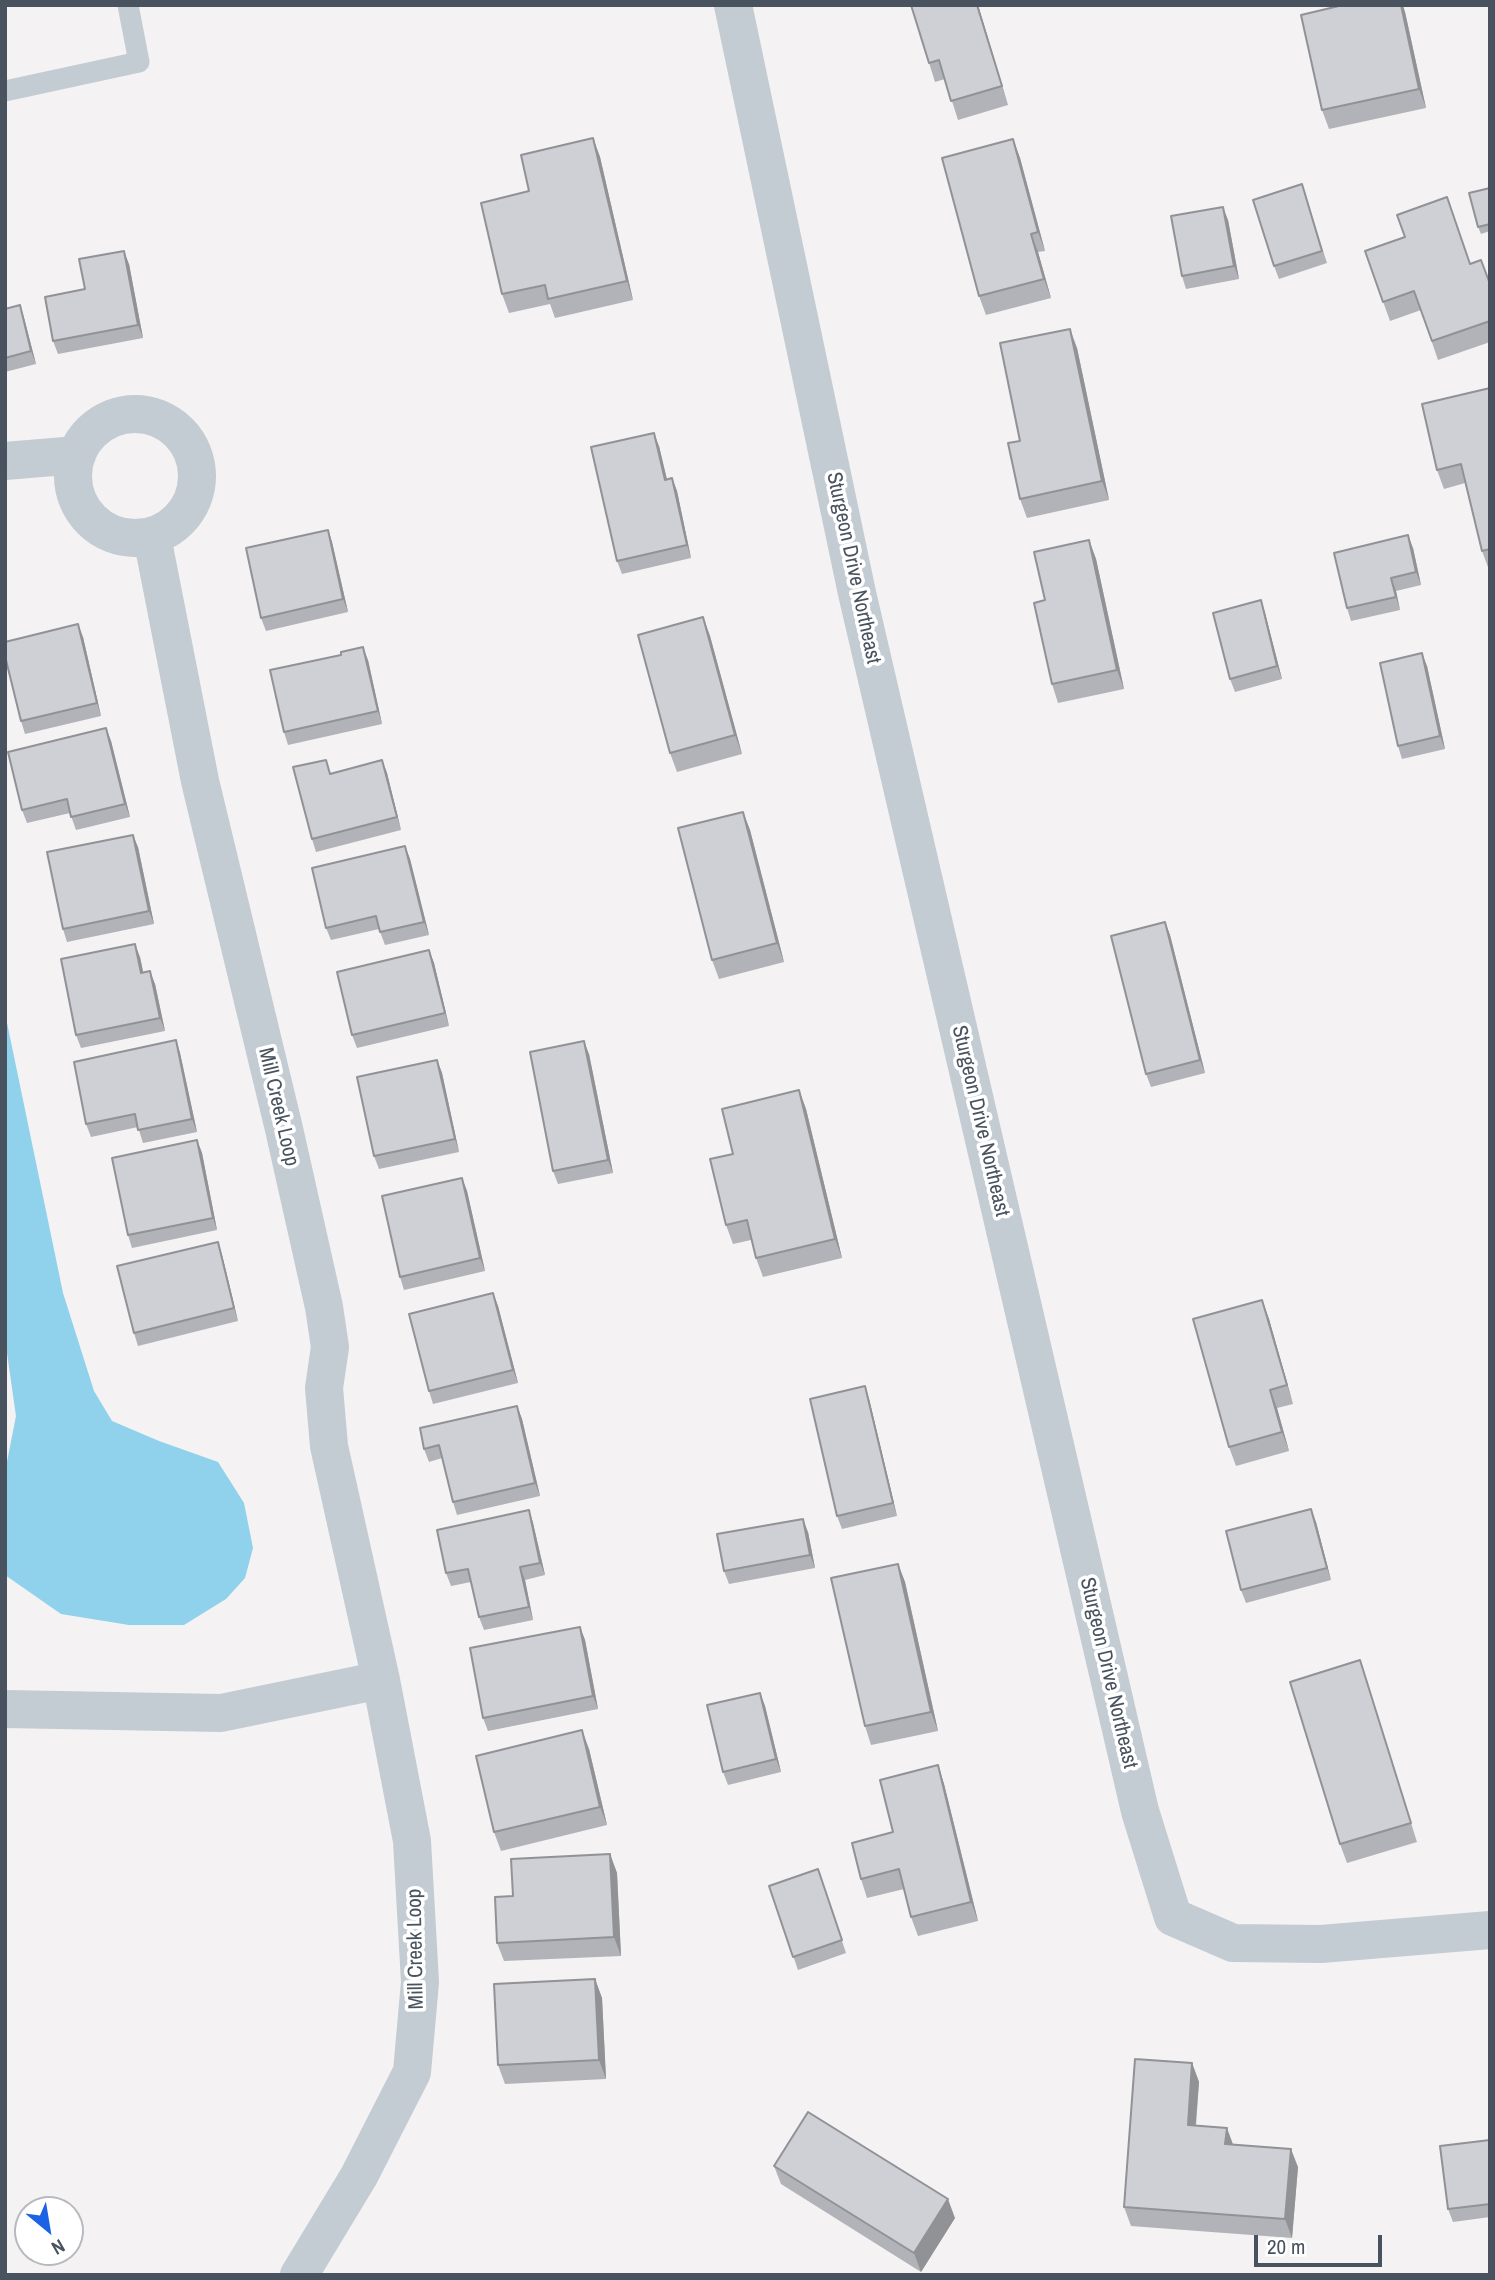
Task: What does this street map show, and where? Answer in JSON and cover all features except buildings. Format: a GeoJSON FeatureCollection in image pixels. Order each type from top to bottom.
{"type":"FeatureCollection","features":[{"type":"Feature","properties":{"kind":"street","name":"Sturgeon Drive Northeast"},"geometry":{"type":"LineString","coordinates":[[733,5],[857,593],[1140,1811],[1173,1917],[1233,1943],[1321,1944],[1490,1930]]}},
{"type":"Feature","properties":{"kind":"street"},"geometry":{"type":"LineString","coordinates":[[133,414],[160,419],[178,430],[190,446],[197,467],[196,492],[187,512],[172,528],[152,537],[121,537],[101,529],[84,512],[75,493],[73,471],[77,455],[88,436],[112,419],[133,414]]}},
{"type":"Feature","properties":{"kind":"street"},"geometry":{"type":"LineString","coordinates":[[5,461],[77,455]]}},
{"type":"Feature","properties":{"kind":"street","name":"Mill Creek Loop"},"geometry":{"type":"LineString","coordinates":[[152,537],[200,781],[324,1307],[330,1347],[324,1388],[329,1446],[381,1680],[412,1841],[420,1982],[412,2072],[359,2176],[299,2275]]}},
{"type":"Feature","properties":{"kind":"street"},"geometry":{"type":"LineString","coordinates":[[5,1709],[221,1713],[381,1680]]}},
{"type":"Feature","properties":{"kind":"lane"},"geometry":{"type":"LineString","coordinates":[[5,91],[139,62],[128,5]]}},
{"type":"Feature","properties":{"kind":"water"},"geometry":{"type":"Polygon","coordinates":[[[5,1013],[63,1293],[94,1391],[112,1421],[218,1462],[244,1503],[253,1548],[245,1578],[226,1599],[184,1625],[129,1625],[61,1614],[5,1575],[5,1472],[16,1416],[5,1339],[5,1013]]]}}]}
